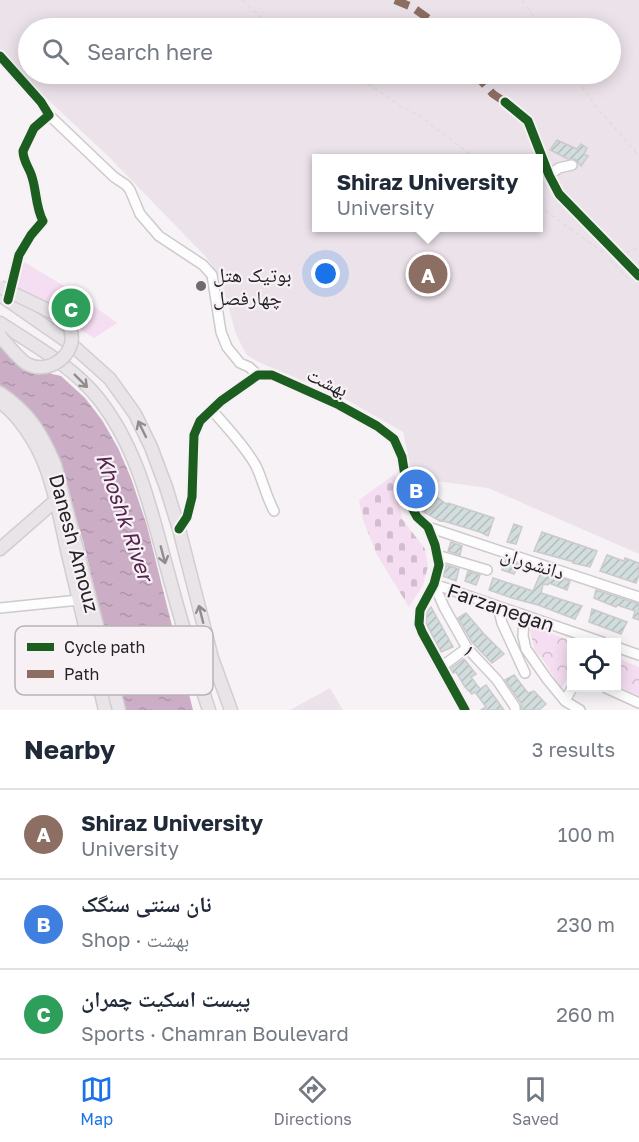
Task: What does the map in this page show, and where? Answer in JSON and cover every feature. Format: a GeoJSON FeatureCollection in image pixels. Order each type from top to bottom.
{"type":"FeatureCollection","features":[{"type":"Feature","properties":{"kind":"main road"},"geometry":{"type":"LineString","coordinates":[[0,287],[60,316],[67,323],[71,333],[71,342],[62,360],[45,368],[25,363],[0,336]]}},
{"type":"Feature","properties":{"kind":"main road"},"geometry":{"type":"LineString","coordinates":[[4,298],[71,344],[110,379],[135,414],[151,447],[166,487],[204,626]]}},
{"type":"Feature","properties":{"kind":"main road"},"geometry":{"type":"LineString","coordinates":[[0,323],[67,367],[97,397],[115,422],[134,456],[145,489],[183,626]]}},
{"type":"Feature","properties":{"kind":"main road","name":"Danesh Amouz"},"geometry":{"type":"LineString","coordinates":[[0,393],[16,404],[35,424],[55,465],[97,626]]}},
{"type":"Feature","properties":{"kind":"main road","name":"Danesh Amouz"},"geometry":{"type":"LineString","coordinates":[[0,402],[26,430],[45,466],[56,501],[85,626]]}},
{"type":"Feature","properties":{"kind":"main road"},"geometry":{"type":"LineString","coordinates":[[3,542],[56,501]]}},
{"type":"Feature","properties":{"kind":"main road"},"geometry":{"type":"LineString","coordinates":[[213,661],[231,710]]}},
{"type":"Feature","properties":{"kind":"main road","name":"Danesh Amouz"},"geometry":{"type":"LineString","coordinates":[[101,695],[105,710]]}},
{"type":"Feature","properties":{"kind":"main road","name":"Danesh Amouz"},"geometry":{"type":"LineString","coordinates":[[115,695],[119,710]]}},
{"type":"Feature","properties":{"kind":"main road"},"geometry":{"type":"LineString","coordinates":[[204,695],[209,710]]}},
{"type":"Feature","properties":{"kind":"street"},"geometry":{"type":"LineString","coordinates":[[0,56],[18,76]]}},
{"type":"Feature","properties":{"kind":"street"},"geometry":{"type":"LineString","coordinates":[[25,84],[49,115],[114,177],[126,185],[140,214],[159,236],[203,265],[212,275],[220,332],[227,347],[240,363],[258,375],[221,401],[200,421],[194,435],[192,497],[187,517],[179,529]]}},
{"type":"Feature","properties":{"kind":"street"},"geometry":{"type":"LineString","coordinates":[[506,102],[528,121],[541,154]]}},
{"type":"Feature","properties":{"kind":"street"},"geometry":{"type":"LineString","coordinates":[[4,298],[19,255],[43,221],[39,213],[31,174],[22,151],[34,128],[49,115]]}},
{"type":"Feature","properties":{"kind":"street"},"geometry":{"type":"LineString","coordinates":[[543,160],[559,194],[618,255],[636,278]]}},
{"type":"Feature","properties":{"kind":"street"},"geometry":{"type":"LineString","coordinates":[[549,175],[559,168],[572,165]]}},
{"type":"Feature","properties":{"kind":"street","name":"بهشت"},"geometry":{"type":"LineString","coordinates":[[258,375],[272,375],[339,405],[377,426],[394,439],[402,457],[409,502],[417,517],[428,527],[439,565],[434,584],[420,610],[419,624],[465,710]]}},
{"type":"Feature","properties":{"kind":"street"},"geometry":{"type":"LineString","coordinates":[[212,410],[255,465],[274,511]]}},
{"type":"Feature","properties":{"kind":"street","name":"دانشوران"},"geometry":{"type":"LineString","coordinates":[[428,527],[639,597]]}},
{"type":"Feature","properties":{"kind":"street"},"geometry":{"type":"LineString","coordinates":[[437,555],[487,570]]}},
{"type":"Feature","properties":{"kind":"street","name":"Farzanegan"},"geometry":{"type":"LineString","coordinates":[[434,584],[590,638]]}},
{"type":"Feature","properties":{"kind":"street","name":"۱"},"geometry":{"type":"LineString","coordinates":[[434,584],[467,648],[497,680],[515,710]]}},
{"type":"Feature","properties":{"kind":"street"},"geometry":{"type":"LineString","coordinates":[[0,608],[79,600]]}},
{"type":"Feature","properties":{"kind":"street"},"geometry":{"type":"LineString","coordinates":[[501,608],[502,622],[525,673]]}},
{"type":"Feature","properties":{"kind":"street"},"geometry":{"type":"LineString","coordinates":[[524,616],[523,636],[526,649],[565,701],[580,710]]}},
{"type":"Feature","properties":{"kind":"street"},"geometry":{"type":"LineString","coordinates":[[441,667],[467,648]]}},
{"type":"Feature","properties":{"kind":"street"},"geometry":{"type":"LineString","coordinates":[[621,649],[639,655]]}},
{"type":"Feature","properties":{"kind":"street"},"geometry":{"type":"LineString","coordinates":[[565,701],[570,692]]}},
{"type":"Feature","properties":{"kind":"street"},"geometry":{"type":"LineString","coordinates":[[616,692],[639,703]]}},
{"type":"Feature","properties":{"kind":"path"},"geometry":{"type":"LineString","coordinates":[[242,0],[262,18]]}},
{"type":"Feature","properties":{"kind":"path"},"geometry":{"type":"LineString","coordinates":[[522,0],[535,18]]}},
{"type":"Feature","properties":{"kind":"path"},"geometry":{"type":"LineString","coordinates":[[365,84],[420,116],[469,154]]}},
{"type":"Feature","properties":{"kind":"path"},"geometry":{"type":"LineString","coordinates":[[580,84],[598,109],[639,156]]}},
{"type":"Feature","properties":{"kind":"path"},"geometry":{"type":"LineString","coordinates":[[543,209],[609,257],[627,278],[636,278]]}},
{"type":"Feature","properties":{"kind":"path"},"geometry":{"type":"LineString","coordinates":[[618,255],[632,251],[639,246]]}},
{"type":"Feature","properties":{"kind":"shaded area"},"geometry":{"type":"Polygon","coordinates":[[[0,0],[639,0],[639,554],[488,488],[413,478],[403,432],[340,396],[265,365],[246,354],[236,334],[220,277],[206,257],[108,156],[31,84],[621,84],[621,18],[18,18],[18,72],[0,55],[0,0]]]}},
{"type":"Feature","properties":{"kind":"shaded area"},"geometry":{"type":"Polygon","coordinates":[[[330,688],[343,710],[290,710],[330,688]]]}},
{"type":"Feature","properties":{"kind":"green space"},"geometry":{"type":"Polygon","coordinates":[[[22,261],[76,293],[117,323],[94,338],[14,289],[22,261]]]}},
{"type":"Feature","properties":{"kind":"green space"},"geometry":{"type":"Polygon","coordinates":[[[395,474],[402,519],[425,549],[428,566],[423,585],[409,607],[377,555],[363,520],[359,500],[395,474]]]}},
{"type":"Feature","properties":{"kind":"green space"},"geometry":{"type":"Polygon","coordinates":[[[531,626],[567,639],[567,679],[561,689],[535,651],[531,626]]]}},
{"type":"Feature","properties":{"kind":"green space"},"geometry":{"type":"Polygon","coordinates":[[[621,660],[639,667],[639,697],[621,688],[621,660]]]}},
{"type":"Feature","properties":{"kind":"water","name":"Khoshk River"},"geometry":{"type":"Polygon","coordinates":[[[0,340],[52,374],[61,376],[85,398],[102,420],[131,478],[147,526],[172,626],[104,626],[83,541],[57,454],[45,433],[21,403],[0,385],[0,340]]]}},
{"type":"Feature","properties":{"kind":"water"},"geometry":{"type":"Polygon","coordinates":[[[120,695],[189,695],[193,710],[124,710],[120,695]]]}},
{"type":"Feature","properties":{"kind":"building"},"geometry":{"type":"Polygon","coordinates":[[[557,140],[577,149],[581,144],[587,148],[584,154],[588,156],[581,166],[575,159],[568,159],[550,150],[557,140]]]}},
{"type":"Feature","properties":{"kind":"building"},"geometry":{"type":"Polygon","coordinates":[[[413,486],[428,491],[448,505],[448,503],[494,518],[488,536],[440,521],[422,511],[426,504],[417,503],[413,486]]]}},
{"type":"Feature","properties":{"kind":"building"},"geometry":{"type":"Polygon","coordinates":[[[514,524],[522,527],[516,544],[507,542],[514,524]]]}},
{"type":"Feature","properties":{"kind":"building"},"geometry":{"type":"Polygon","coordinates":[[[542,532],[597,551],[590,567],[534,551],[542,532]]]}},
{"type":"Feature","properties":{"kind":"building"},"geometry":{"type":"Polygon","coordinates":[[[451,542],[462,546],[460,555],[448,551],[451,542]]]}},
{"type":"Feature","properties":{"kind":"building"},"geometry":{"type":"Polygon","coordinates":[[[607,555],[639,563],[636,583],[600,571],[607,555]]]}},
{"type":"Feature","properties":{"kind":"building"},"geometry":{"type":"Polygon","coordinates":[[[506,560],[519,564],[514,574],[502,570],[506,560]]]}},
{"type":"Feature","properties":{"kind":"building"},"geometry":{"type":"Polygon","coordinates":[[[446,565],[459,569],[456,581],[443,576],[446,565]]]}},
{"type":"Feature","properties":{"kind":"building"},"geometry":{"type":"Polygon","coordinates":[[[468,571],[480,575],[476,585],[465,581],[468,571]]]}},
{"type":"Feature","properties":{"kind":"building"},"geometry":{"type":"Polygon","coordinates":[[[541,572],[570,581],[567,590],[549,583],[548,585],[543,584],[541,593],[582,606],[575,619],[489,590],[493,578],[533,591],[541,572]]]}},
{"type":"Feature","properties":{"kind":"building"},"geometry":{"type":"Polygon","coordinates":[[[596,590],[639,604],[639,620],[633,618],[635,611],[617,605],[616,607],[594,598],[596,590]]]}},
{"type":"Feature","properties":{"kind":"building"},"geometry":{"type":"Polygon","coordinates":[[[431,607],[453,647],[441,652],[426,623],[427,612],[431,607]]]}},
{"type":"Feature","properties":{"kind":"building"},"geometry":{"type":"Polygon","coordinates":[[[592,609],[627,622],[621,634],[589,622],[592,609]]]}},
{"type":"Feature","properties":{"kind":"building"},"geometry":{"type":"Polygon","coordinates":[[[466,613],[504,654],[492,663],[472,642],[458,618],[466,613]]]}},
{"type":"Feature","properties":{"kind":"building"},"geometry":{"type":"Polygon","coordinates":[[[464,659],[476,674],[471,677],[480,689],[486,685],[504,710],[481,710],[486,707],[475,692],[472,694],[456,672],[453,673],[450,669],[464,659]]]}},
{"type":"Feature","properties":{"kind":"building"},"geometry":{"type":"Polygon","coordinates":[[[514,675],[528,693],[534,691],[546,704],[539,710],[522,710],[521,703],[505,680],[514,675]]]}},
{"type":"Feature","properties":{"kind":"marked path"},"geometry":{"type":"LineString","coordinates":[[395,0],[412,7],[428,18]]}},
{"type":"Feature","properties":{"kind":"marked path"},"geometry":{"type":"LineString","coordinates":[[484,84],[505,102]]}},
{"type":"Feature","properties":{"kind":"cycle path"},"geometry":{"type":"LineString","coordinates":[[0,56],[18,76]]}},
{"type":"Feature","properties":{"kind":"cycle path"},"geometry":{"type":"LineString","coordinates":[[8,300],[19,255],[43,221],[23,151],[34,128],[49,115],[25,84]]}},
{"type":"Feature","properties":{"kind":"cycle path"},"geometry":{"type":"LineString","coordinates":[[505,102],[528,121],[541,154]]}},
{"type":"Feature","properties":{"kind":"cycle path"},"geometry":{"type":"LineString","coordinates":[[543,160],[559,194],[639,276]]}},
{"type":"Feature","properties":{"kind":"cycle path"},"geometry":{"type":"LineString","coordinates":[[179,529],[187,517],[192,497],[194,435],[200,421],[221,401],[258,375],[272,375],[339,405],[377,426],[394,439],[402,457],[409,502],[417,517],[428,527],[435,545],[439,565],[434,584],[420,610],[419,624],[465,710]]}},
{"type":"Feature","properties":{"kind":"place","name":"Shiraz University"},"geometry":{"type":"Point","coordinates":[428,274]}},
{"type":"Feature","properties":{"kind":"place","name":"بوتیک هتل چهارفصل"},"geometry":{"type":"Point","coordinates":[201,286]}},
{"type":"Feature","properties":{"kind":"place","name":"پیست اسکیت چمران"},"geometry":{"type":"Point","coordinates":[71,308]}},
{"type":"Feature","properties":{"kind":"place","name":"نان سنتی سنگک"},"geometry":{"type":"Point","coordinates":[416,489]}}]}
